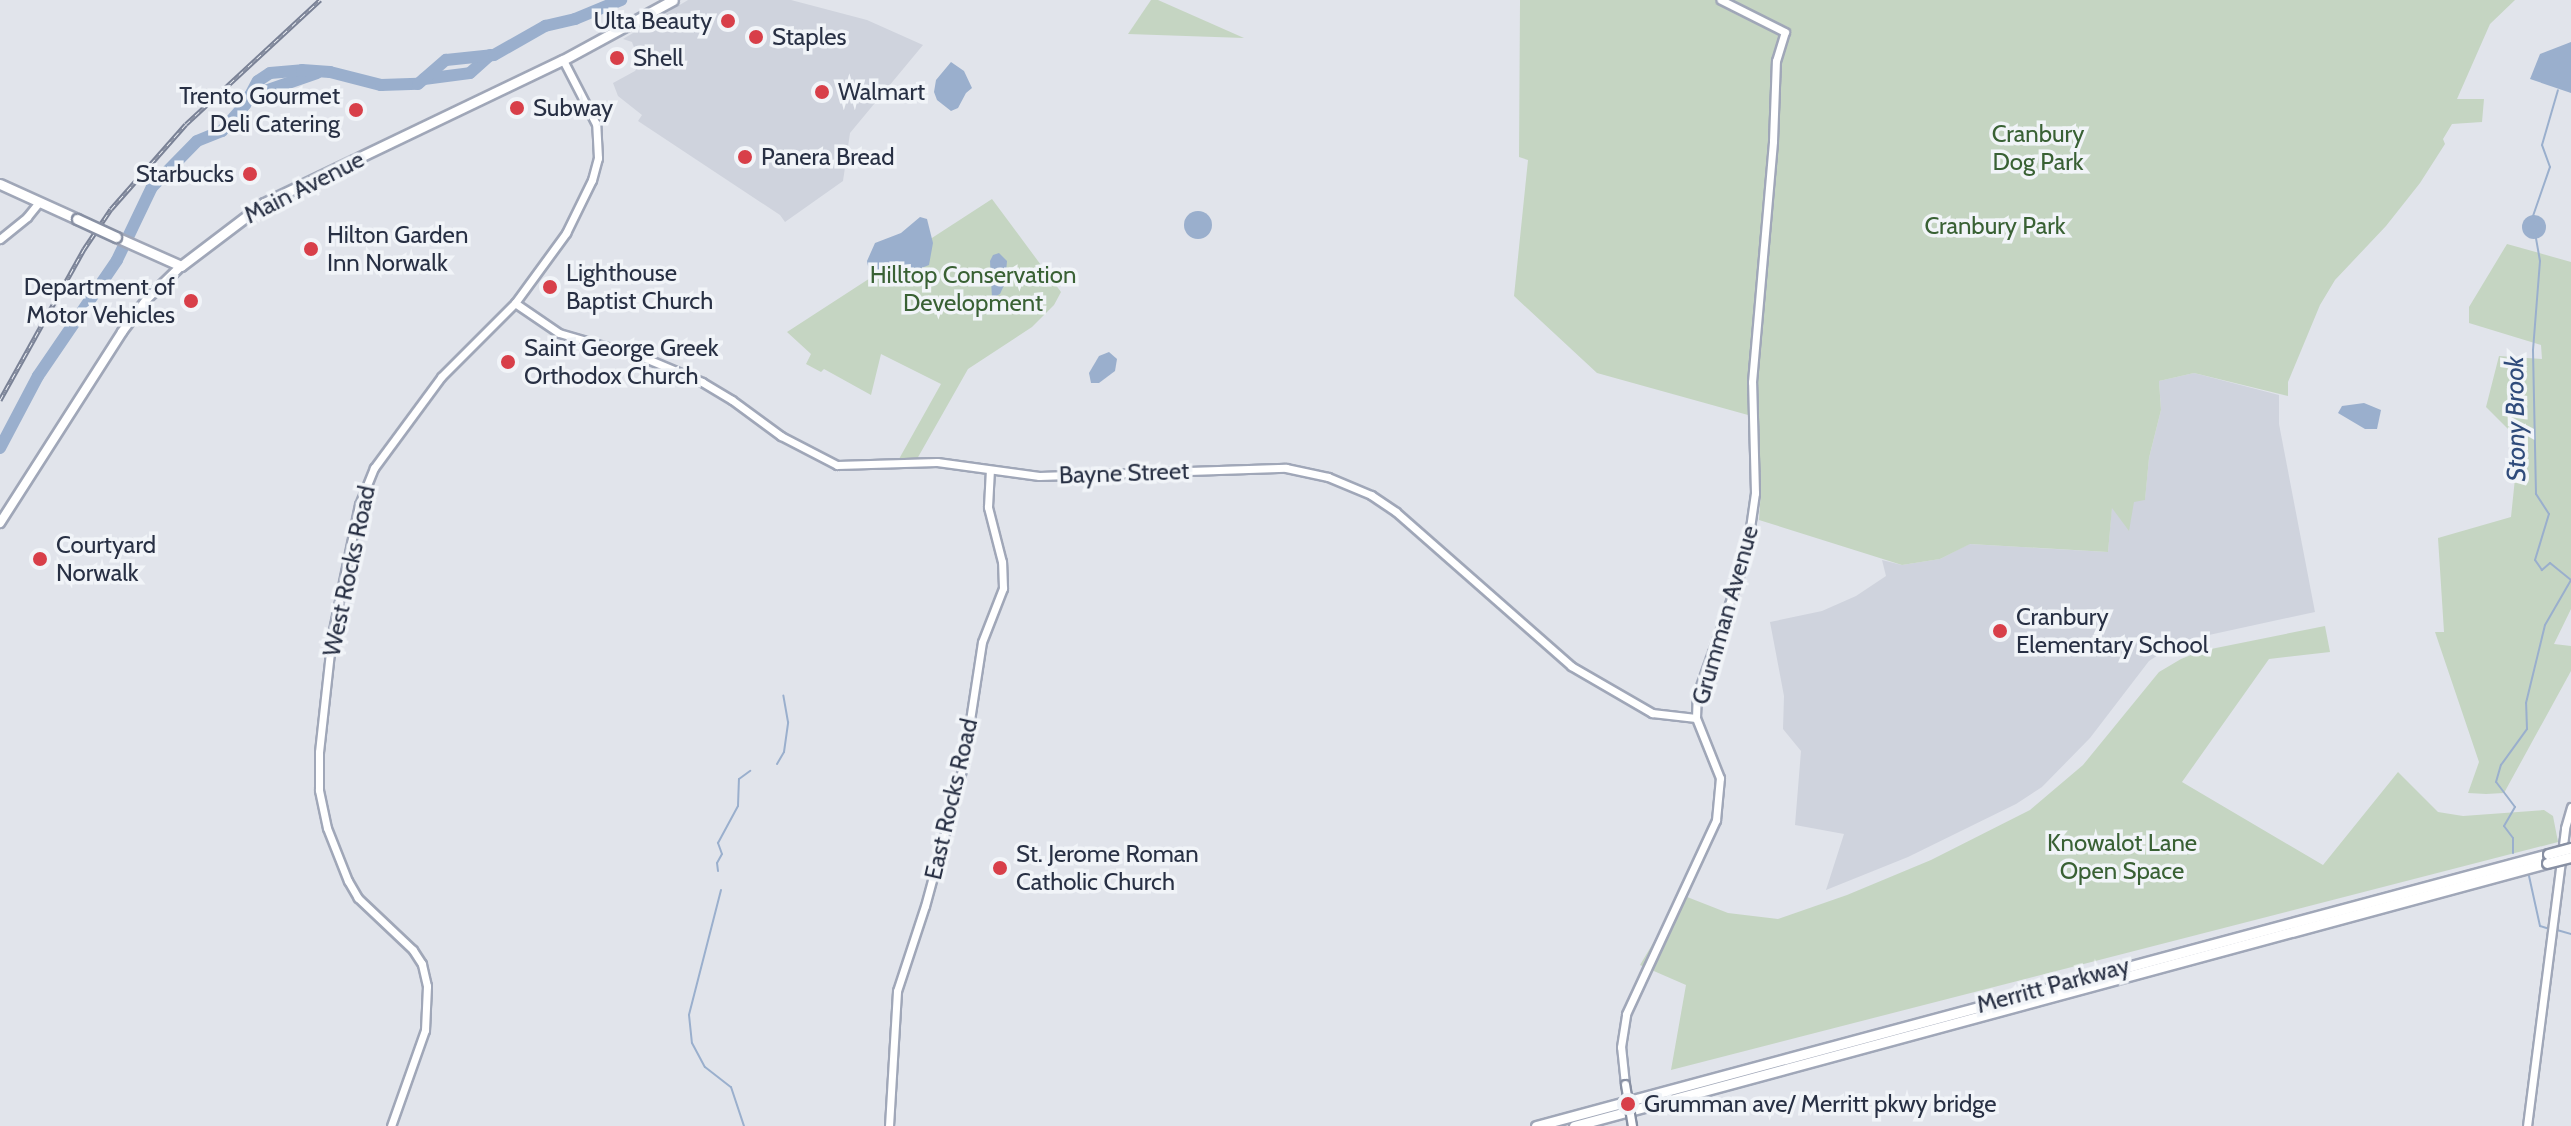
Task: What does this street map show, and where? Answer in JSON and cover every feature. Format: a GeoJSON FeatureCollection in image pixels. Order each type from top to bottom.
{"type":"FeatureCollection","features":[{"type":"Feature","properties":{"kind":"highway","name":"Main Avenue"},"geometry":{"type":"LineString","coordinates":[[181,266],[264,203],[563,60],[673,0]]}},
{"type":"Feature","properties":{"kind":"highway"},"geometry":{"type":"LineString","coordinates":[[0,184],[181,266]]}},
{"type":"Feature","properties":{"kind":"highway","name":"Merritt Parkway"},"geometry":{"type":"LineString","coordinates":[[1574,1126],[2548,859],[2571,848]]}},
{"type":"Feature","properties":{"kind":"highway","name":"Merritt Parkway"},"geometry":{"type":"LineString","coordinates":[[1536,1126],[2548,859],[2571,857]]}},
{"type":"Feature","properties":{"kind":"main road","name":"Main Avenue"},"geometry":{"type":"LineString","coordinates":[[0,523],[122,332],[147,299],[181,266]]}},
{"type":"Feature","properties":{"kind":"street","name":"Grumman Avenue"},"geometry":{"type":"LineString","coordinates":[[1632,1126],[1621,1047],[1626,1014],[1713,829],[1719,805],[1720,778],[1696,718],[1697,695],[1746,556],[1753,515],[1756,463],[1752,382],[1773,141],[1776,61],[1785,32],[1721,0]]}},
{"type":"Feature","properties":{"kind":"street","name":"West Rocks Road"},"geometry":{"type":"LineString","coordinates":[[391,1126],[427,1023],[427,986],[413,950],[358,898],[327,828],[319,790],[319,752],[332,635],[359,505],[374,468],[441,377],[515,303],[566,233],[597,166],[596,124],[563,60]]}},
{"type":"Feature","properties":{"kind":"street"},"geometry":{"type":"LineString","coordinates":[[0,239],[27,217],[39,202]]}},
{"type":"Feature","properties":{"kind":"street","name":"Bayne Street"},"geometry":{"type":"LineString","coordinates":[[515,303],[559,333],[635,355],[702,382],[781,436],[828,462],[859,467],[937,462],[990,472],[1039,476],[1278,468],[1328,477],[1371,495],[1396,512],[1571,666],[1652,713],[1696,718]]}},
{"type":"Feature","properties":{"kind":"street","name":"East Rocks Road"},"geometry":{"type":"LineString","coordinates":[[889,1126],[897,991],[925,906],[963,766],[982,642],[1003,588],[1002,562],[988,507],[990,472]]}},
{"type":"Feature","properties":{"kind":"street"},"geometry":{"type":"LineString","coordinates":[[2527,1126],[2565,828],[2571,807]]}},
{"type":"Feature","properties":{"kind":"shaded area"},"geometry":{"type":"Polygon","coordinates":[[[688,0],[791,0],[867,20],[923,45],[850,133],[843,181],[785,222],[780,215],[638,121],[642,115],[618,96],[613,83],[635,71],[640,64],[632,42],[623,39],[688,0]]]}},
{"type":"Feature","properties":{"kind":"shaded area","name":"Cranbury Elementary School"},"geometry":{"type":"Polygon","coordinates":[[[2194,373],[2279,395],[2279,424],[2315,612],[2186,640],[2170,647],[2149,661],[2090,738],[2042,787],[2016,804],[1908,857],[1826,890],[1844,834],[1795,825],[1801,751],[1783,729],[1784,696],[1770,622],[1822,611],[1856,596],[1886,576],[1882,560],[1902,565],[1940,559],[1969,544],[2108,552],[2112,505],[2145,499],[2149,458],[2161,410],[2159,381],[2194,373]]]}},
{"type":"Feature","properties":{"kind":"green space"},"geometry":{"type":"Polygon","coordinates":[[[1151,0],[1158,0],[1244,38],[1128,34],[1151,0]]]}},
{"type":"Feature","properties":{"kind":"green space","name":"Cranbury Park"},"geometry":{"type":"Polygon","coordinates":[[[1520,0],[2515,0],[2490,24],[2457,99],[2484,99],[2482,122],[2452,124],[2443,139],[2445,144],[2420,183],[2386,226],[2335,280],[2320,305],[2288,382],[2288,396],[2194,373],[2159,381],[2161,410],[2149,458],[2145,500],[2134,502],[2129,531],[2112,508],[2108,552],[1970,544],[1940,559],[1902,565],[1759,520],[1761,489],[1755,391],[1777,120],[1771,117],[1748,415],[1597,373],[1514,296],[1528,160],[1519,157],[1520,0]]]}},
{"type":"Feature","properties":{"kind":"green space","name":"Hilltop Conservation Development"},"geometry":{"type":"Polygon","coordinates":[[[992,199],[1061,292],[1054,305],[1032,327],[968,369],[917,459],[899,459],[941,384],[881,354],[871,395],[824,369],[821,372],[806,364],[811,354],[787,332],[992,199]]]}},
{"type":"Feature","properties":{"kind":"green space"},"geometry":{"type":"Polygon","coordinates":[[[2507,244],[2571,262],[2571,609],[2554,644],[2571,646],[2571,671],[2504,793],[2486,794],[2468,793],[2479,762],[2435,632],[2444,632],[2438,538],[2511,517],[2519,440],[2486,407],[2499,356],[2542,359],[2541,345],[2469,323],[2469,307],[2507,244]]]}},
{"type":"Feature","properties":{"kind":"green space","name":"Knowalot Lane Open Space"},"geometry":{"type":"Polygon","coordinates":[[[2325,626],[2330,652],[2269,659],[2182,782],[2323,865],[2398,772],[2438,812],[2463,816],[2544,810],[2553,816],[2558,842],[1671,1070],[1686,985],[1640,965],[1682,895],[1728,913],[1778,919],[1847,895],[1931,860],[2030,810],[2083,765],[2159,672],[2201,651],[2325,626]]]}},
{"type":"Feature","properties":{"kind":"water"},"geometry":{"type":"Polygon","coordinates":[[[2571,42],[2571,93],[2530,79],[2540,54],[2571,42]]]}},
{"type":"Feature","properties":{"kind":"water"},"geometry":{"type":"Polygon","coordinates":[[[951,62],[964,71],[972,88],[958,108],[951,111],[937,100],[934,92],[936,80],[951,62]]]}},
{"type":"Feature","properties":{"kind":"water"},"geometry":{"type":"Polygon","coordinates":[[[1198,211],[1208,215],[1212,225],[1208,235],[1198,239],[1188,235],[1184,225],[1188,215],[1198,211]]]}},
{"type":"Feature","properties":{"kind":"water"},"geometry":{"type":"Polygon","coordinates":[[[2534,215],[2543,218],[2546,227],[2543,236],[2534,239],[2525,236],[2522,227],[2525,218],[2534,215]]]}},
{"type":"Feature","properties":{"kind":"water"},"geometry":{"type":"Polygon","coordinates":[[[920,217],[927,219],[933,243],[929,265],[894,279],[870,276],[867,261],[875,243],[901,233],[920,217]]]}},
{"type":"Feature","properties":{"kind":"water"},"geometry":{"type":"Polygon","coordinates":[[[999,253],[1007,261],[1005,283],[1000,294],[992,298],[990,261],[993,255],[999,253]]]}},
{"type":"Feature","properties":{"kind":"water"},"geometry":{"type":"Polygon","coordinates":[[[1109,352],[1117,359],[1115,371],[1099,383],[1091,383],[1089,373],[1099,356],[1109,352]]]}},
{"type":"Feature","properties":{"kind":"water"},"geometry":{"type":"Polygon","coordinates":[[[2364,403],[2381,410],[2377,429],[2365,429],[2338,413],[2342,406],[2364,403]]]}},
{"type":"Feature","properties":{"kind":"waterway"},"geometry":{"type":"LineString","coordinates":[[0,448],[38,376],[117,260],[152,187],[197,141],[222,131],[245,105],[258,81],[270,73],[302,70],[330,72],[381,85],[418,84],[446,60],[494,55],[545,26],[575,19],[621,0]]}},
{"type":"Feature","properties":{"kind":"waterway"},"geometry":{"type":"LineString","coordinates":[[424,79],[470,73],[490,55]]}},
{"type":"Feature","properties":{"kind":"waterway"},"geometry":{"type":"LineString","coordinates":[[248,97],[317,73]]}},
{"type":"Feature","properties":{"kind":"waterway","name":"Stony Brook"},"geometry":{"type":"LineString","coordinates":[[2533,216],[2550,167],[2542,145],[2558,90]]}},
{"type":"Feature","properties":{"kind":"waterway","name":"Stony Brook"},"geometry":{"type":"LineString","coordinates":[[2513,853],[2513,838],[2504,826],[2515,807],[2496,782],[2501,765],[2527,729],[2526,703],[2545,625],[2571,580],[2550,563],[2542,570],[2535,560],[2549,514],[2536,494],[2533,350],[2540,261],[2536,238]]}},
{"type":"Feature","properties":{"kind":"waterway"},"geometry":{"type":"LineString","coordinates":[[777,764],[784,752],[788,722],[783,695]]}},
{"type":"Feature","properties":{"kind":"waterway"},"geometry":{"type":"LineString","coordinates":[[718,871],[717,863],[722,854],[718,843],[738,806],[739,779],[750,771]]}},
{"type":"Feature","properties":{"kind":"waterway","name":"Stony Brook"},"geometry":{"type":"LineString","coordinates":[[2529,876],[2540,926],[2550,929]]}},
{"type":"Feature","properties":{"kind":"waterway"},"geometry":{"type":"LineString","coordinates":[[721,890],[689,1015],[692,1043],[705,1067],[731,1087],[744,1126]]}},
{"type":"Feature","properties":{"kind":"waterway","name":"Stony Brook"},"geometry":{"type":"LineString","coordinates":[[2557,930],[2571,934]]}},
{"type":"Feature","properties":{"kind":"railway"},"geometry":{"type":"LineString","coordinates":[[0,400],[84,249],[111,209],[186,124],[320,0]]}},
{"type":"Feature","properties":{"kind":"place","name":"Ulta Beauty"},"geometry":{"type":"Point","coordinates":[728,21]}},
{"type":"Feature","properties":{"kind":"place","name":"Staples"},"geometry":{"type":"Point","coordinates":[756,37]}},
{"type":"Feature","properties":{"kind":"place","name":"Shell"},"geometry":{"type":"Point","coordinates":[617,58]}},
{"type":"Feature","properties":{"kind":"place","name":"Walmart"},"geometry":{"type":"Point","coordinates":[822,92]}},
{"type":"Feature","properties":{"kind":"place","name":"Subway"},"geometry":{"type":"Point","coordinates":[517,108]}},
{"type":"Feature","properties":{"kind":"place","name":"Trento Gourmet Deli Catering"},"geometry":{"type":"Point","coordinates":[356,110]}},
{"type":"Feature","properties":{"kind":"place","name":"Panera Bread"},"geometry":{"type":"Point","coordinates":[745,157]}},
{"type":"Feature","properties":{"kind":"place","name":"Starbucks"},"geometry":{"type":"Point","coordinates":[250,174]}},
{"type":"Feature","properties":{"kind":"place","name":"Hilton Garden Inn Norwalk"},"geometry":{"type":"Point","coordinates":[311,249]}},
{"type":"Feature","properties":{"kind":"place","name":"Lighthouse Baptist Church"},"geometry":{"type":"Point","coordinates":[550,287]}},
{"type":"Feature","properties":{"kind":"place","name":"Department of Motor Vehicles"},"geometry":{"type":"Point","coordinates":[191,301]}},
{"type":"Feature","properties":{"kind":"place","name":"Saint George Greek Orthodox Church"},"geometry":{"type":"Point","coordinates":[508,362]}},
{"type":"Feature","properties":{"kind":"place","name":"Courtyard Norwalk"},"geometry":{"type":"Point","coordinates":[40,559]}},
{"type":"Feature","properties":{"kind":"place","name":"Cranbury Elementary School"},"geometry":{"type":"Point","coordinates":[2000,631]}},
{"type":"Feature","properties":{"kind":"place","name":"St. Jerome Roman Catholic Church"},"geometry":{"type":"Point","coordinates":[1000,868]}},
{"type":"Feature","properties":{"kind":"place","name":"Grumman ave/ Merritt pkwy bridge"},"geometry":{"type":"Point","coordinates":[1628,1104]}},
{"type":"Feature","properties":{"kind":"park label","name":"Cranbury Dog Park"},"geometry":{"type":"Point","coordinates":[2038,148]}}]}
